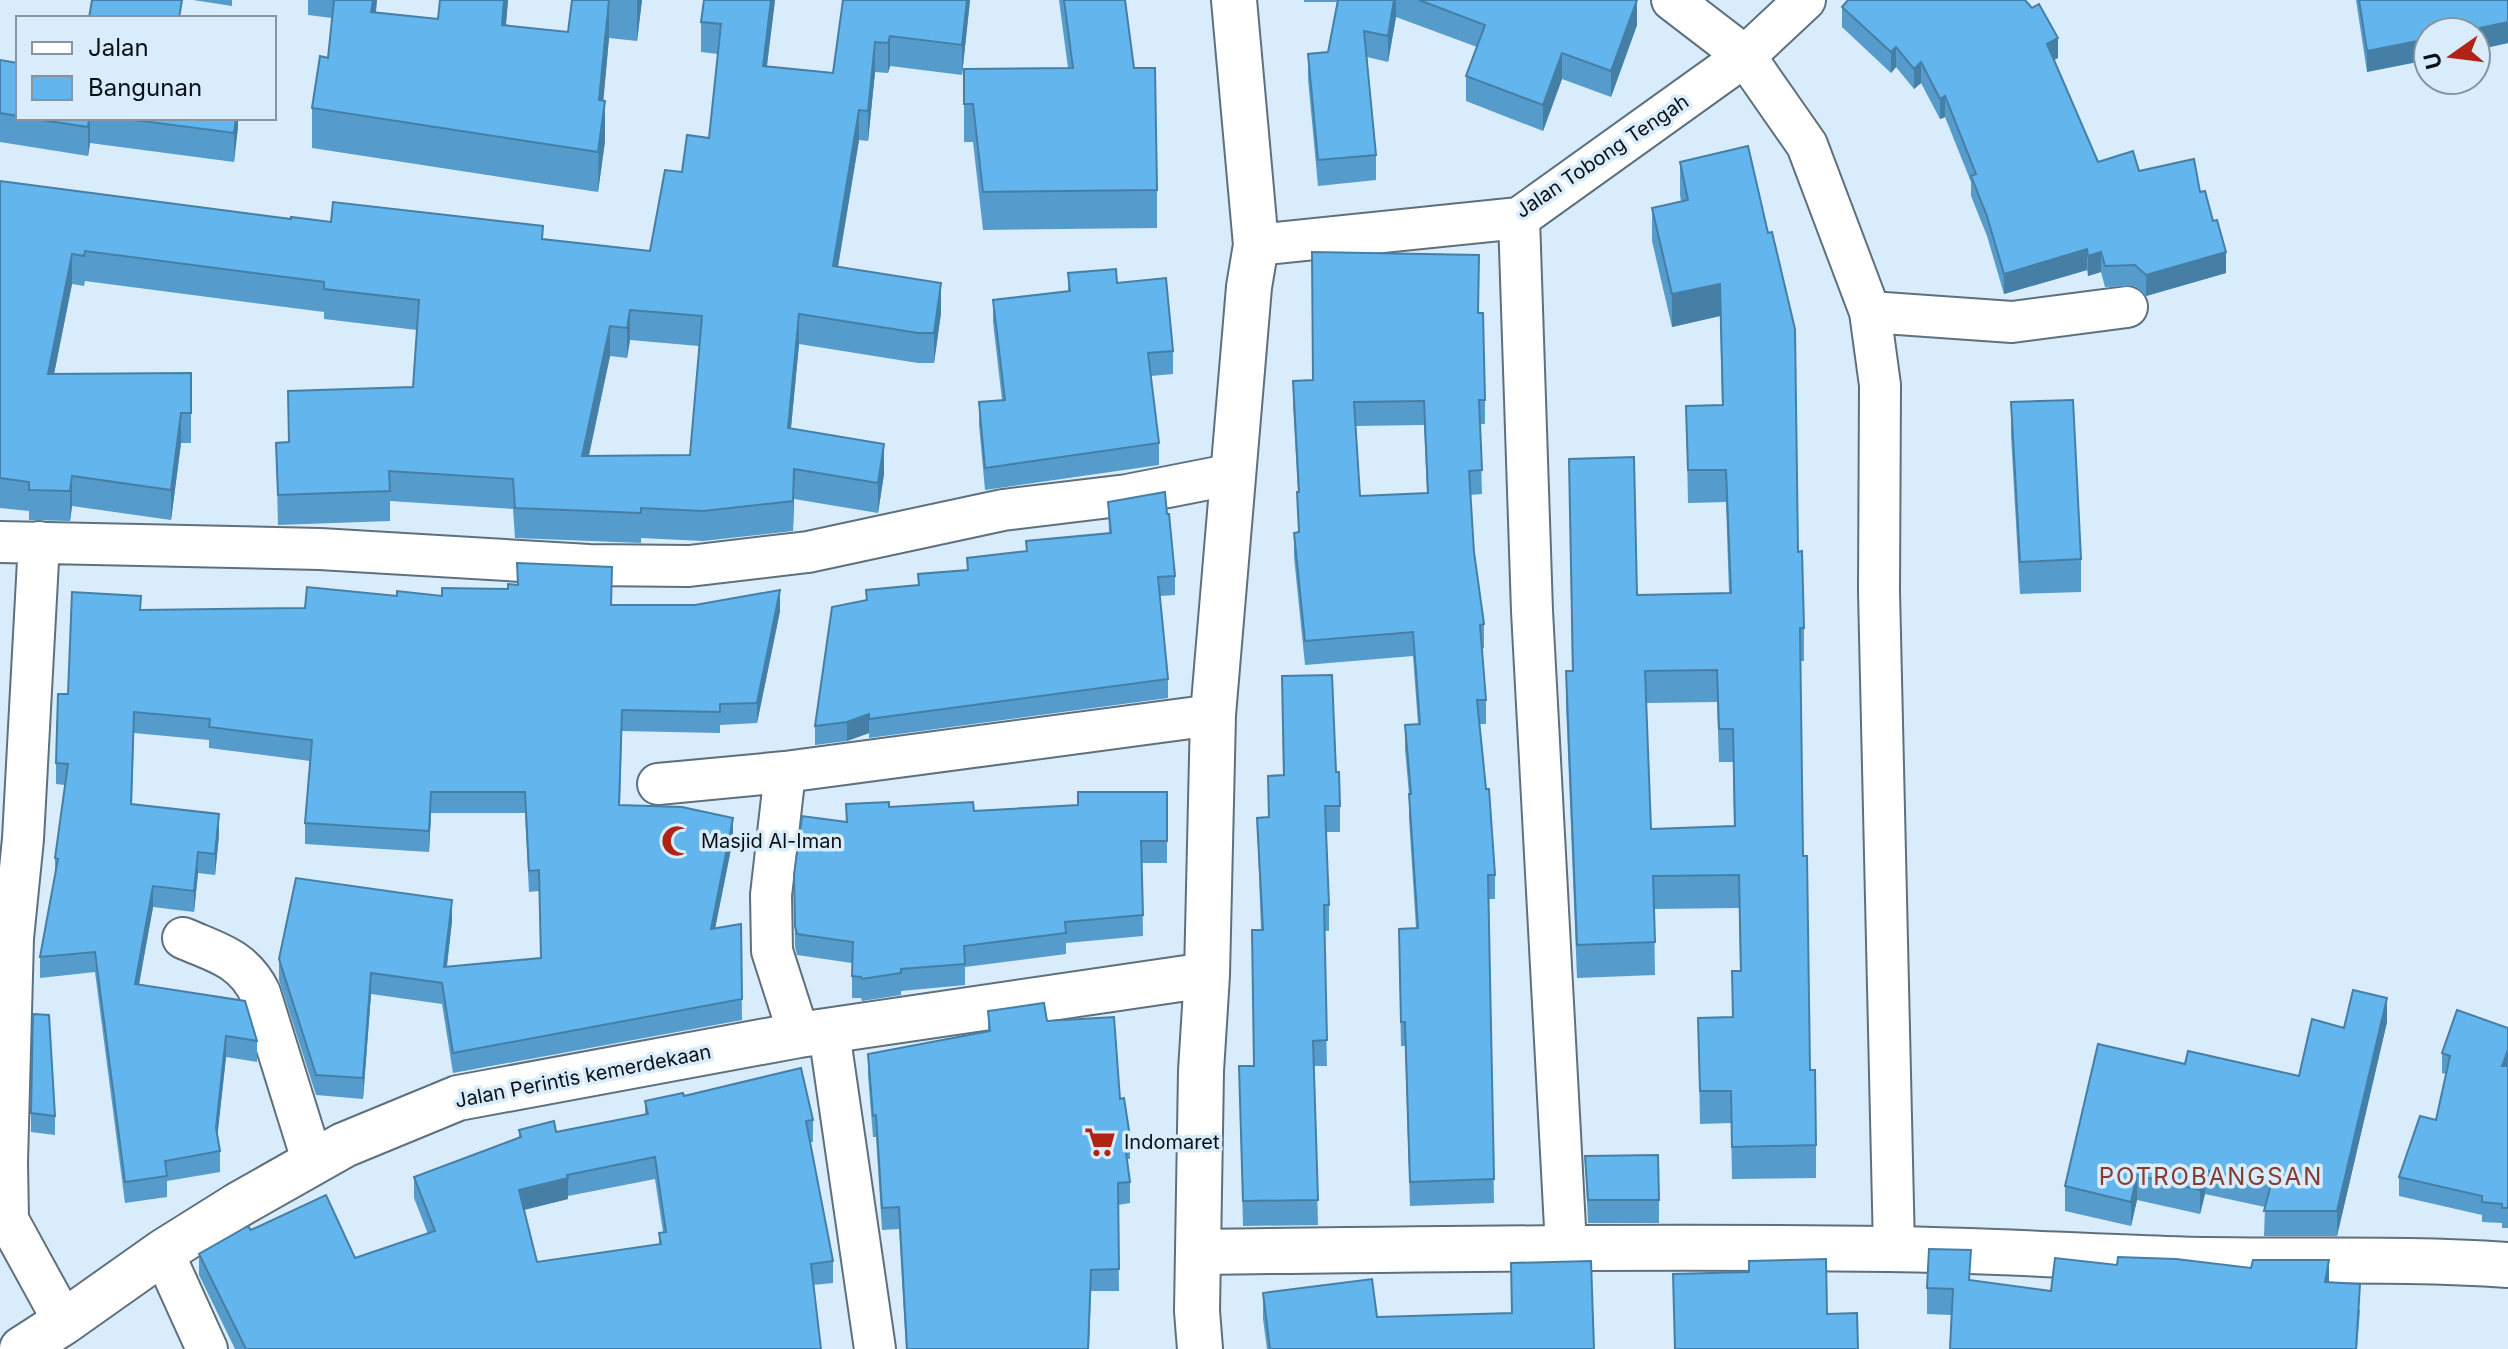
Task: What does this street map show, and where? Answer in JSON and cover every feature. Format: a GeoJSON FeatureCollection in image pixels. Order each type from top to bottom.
{"type":"FeatureCollection","features":[{"type":"Feature","properties":{"kind":"street"},"geometry":{"type":"LineString","coordinates":[[1200,1349],[1197,1311],[1201,1071],[1207,975],[1213,715],[1249,287],[1256,245],[1234,0]]}},
{"type":"Feature","properties":{"kind":"street"},"geometry":{"type":"LineString","coordinates":[[1672,0],[1745,56],[1807,145],[1870,312],[1880,385],[1879,591],[1894,1249]]}},
{"type":"Feature","properties":{"kind":"street","name":"Jalan Tobong Tengah"},"geometry":{"type":"LineString","coordinates":[[1256,245],[1519,218],[1745,56],[1805,0]]}},
{"type":"Feature","properties":{"kind":"street"},"geometry":{"type":"LineString","coordinates":[[1519,218],[1532,611],[1566,1246]]}},
{"type":"Feature","properties":{"kind":"street"},"geometry":{"type":"LineString","coordinates":[[1870,312],[2012,322],[2127,307]]}},
{"type":"Feature","properties":{"kind":"street"},"geometry":{"type":"LineString","coordinates":[[64,1322],[8,1220],[13,938],[23,839],[19,542],[320,549],[589,565],[689,566],[808,552],[1003,510],[1127,495],[1234,474]]}},
{"type":"Feature","properties":{"kind":"street"},"geometry":{"type":"LineString","coordinates":[[658,784],[785,772],[1213,715]]}},
{"type":"Feature","properties":{"kind":"street"},"geometry":{"type":"LineString","coordinates":[[785,772],[771,895],[772,951],[814,1034],[875,1349]]}},
{"type":"Feature","properties":{"kind":"street"},"geometry":{"type":"LineString","coordinates":[[183,938],[234,961],[251,975],[260,993],[313,1163]]}},
{"type":"Feature","properties":{"kind":"street","name":"Jalan Perintis kemerdekaan"},"geometry":{"type":"LineString","coordinates":[[22,1349],[163,1252],[238,1205],[344,1145],[458,1098],[814,1034],[1207,975]]}},
{"type":"Feature","properties":{"kind":"street"},"geometry":{"type":"LineString","coordinates":[[1198,1252],[1566,1246],[1894,1249],[2253,1262],[2460,1262],[2508,1265]]}},
{"type":"Feature","properties":{"kind":"street"},"geometry":{"type":"LineString","coordinates":[[163,1252],[207,1349]]}},
{"type":"Feature","properties":{"kind":"building"},"geometry":{"type":"Polygon","coordinates":[[[92,0],[182,0],[179,16],[89,16],[92,0]]]}},
{"type":"Feature","properties":{"kind":"building"},"geometry":{"type":"Polygon","coordinates":[[[334,0],[373,0],[371,12],[438,19],[440,0],[504,0],[502,25],[568,32],[572,0],[609,0],[599,100],[605,101],[598,152],[312,108],[320,56],[328,58],[334,0]]]}},
{"type":"Feature","properties":{"kind":"building"},"geometry":{"type":"Polygon","coordinates":[[[704,0],[771,0],[763,66],[833,73],[843,0],[967,0],[962,45],[890,36],[888,43],[875,42],[868,111],[859,110],[833,266],[941,283],[934,333],[799,314],[788,428],[884,444],[878,483],[794,469],[793,501],[703,511],[641,508],[641,513],[515,508],[513,479],[389,471],[390,491],[278,495],[276,443],[289,442],[288,391],[413,387],[419,300],[324,289],[324,282],[85,251],[84,256],[72,254],[48,374],[191,373],[191,413],[181,413],[171,490],[72,476],[70,491],[29,490],[29,482],[0,478],[0,181],[331,222],[333,202],[543,226],[542,239],[650,251],[665,170],[682,172],[687,135],[709,138],[721,24],[701,22],[704,0]],[[630,310],[627,328],[610,326],[582,456],[690,455],[702,316],[630,310]]]}},
{"type":"Feature","properties":{"kind":"building"},"geometry":{"type":"Polygon","coordinates":[[[1064,0],[1125,0],[1134,68],[1155,68],[1157,190],[983,192],[973,104],[964,104],[964,69],[1073,68],[1064,0]]]}},
{"type":"Feature","properties":{"kind":"building"},"geometry":{"type":"Polygon","coordinates":[[[1338,0],[1394,0],[1388,36],[1364,31],[1376,155],[1318,160],[1308,54],[1328,52],[1338,0]]]}},
{"type":"Feature","properties":{"kind":"building"},"geometry":{"type":"Polygon","coordinates":[[[1419,0],[1637,0],[1611,71],[1562,53],[1543,105],[1466,76],[1485,25],[1419,0]]]}},
{"type":"Feature","properties":{"kind":"building"},"geometry":{"type":"Polygon","coordinates":[[[1848,0],[2025,0],[2032,8],[2039,4],[2058,38],[2047,44],[2098,162],[2133,151],[2139,171],[2194,159],[2200,192],[2205,191],[2226,252],[2146,275],[2135,265],[2105,266],[2101,252],[2088,256],[2087,249],[2004,274],[1971,176],[1976,174],[1945,96],[1940,99],[1921,62],[1914,69],[1896,47],[1891,52],[1842,7],[1848,0]]]}},
{"type":"Feature","properties":{"kind":"building"},"geometry":{"type":"Polygon","coordinates":[[[2359,0],[2508,0],[2508,22],[2492,25],[2492,16],[2412,16],[2412,42],[2367,51],[2359,0]]]}},
{"type":"Feature","properties":{"kind":"building"},"geometry":{"type":"Polygon","coordinates":[[[0,60],[16,63],[16,116],[0,113],[0,60]]]}},
{"type":"Feature","properties":{"kind":"building"},"geometry":{"type":"Polygon","coordinates":[[[41,120],[89,120],[88,127],[41,120]]]}},
{"type":"Feature","properties":{"kind":"building"},"geometry":{"type":"Polygon","coordinates":[[[134,120],[236,120],[234,133],[134,120]]]}},
{"type":"Feature","properties":{"kind":"building"},"geometry":{"type":"Polygon","coordinates":[[[1748,146],[1795,329],[1798,552],[1802,551],[1804,628],[1800,628],[1803,856],[1807,856],[1810,1070],[1815,1070],[1816,1145],[1732,1147],[1731,1091],[1700,1091],[1698,1018],[1733,1017],[1732,971],[1741,971],[1739,875],[1653,876],[1655,942],[1577,945],[1566,671],[1573,671],[1569,459],[1634,457],[1637,595],[1731,593],[1726,470],[1688,470],[1686,406],[1723,405],[1720,284],[1672,294],[1652,208],[1688,200],[1680,162],[1748,146]],[[1717,670],[1645,671],[1651,829],[1735,826],[1733,729],[1719,729],[1717,670]]]}},
{"type":"Feature","properties":{"kind":"building"},"geometry":{"type":"Polygon","coordinates":[[[1312,252],[1479,255],[1478,313],[1483,313],[1485,400],[1479,400],[1482,470],[1469,471],[1474,552],[1484,624],[1480,625],[1486,700],[1477,700],[1486,789],[1489,789],[1495,875],[1488,875],[1494,1179],[1410,1182],[1399,929],[1418,928],[1405,725],[1420,724],[1413,632],[1305,641],[1294,533],[1299,532],[1299,492],[1293,381],[1313,380],[1312,252]],[[1424,401],[1354,402],[1360,496],[1428,493],[1424,401]]]}},
{"type":"Feature","properties":{"kind":"building"},"geometry":{"type":"Polygon","coordinates":[[[1116,269],[1117,283],[1166,278],[1173,351],[1148,353],[1159,443],[985,468],[979,402],[1005,400],[993,300],[1070,291],[1068,273],[1116,269]]]}},
{"type":"Feature","properties":{"kind":"building"},"geometry":{"type":"Polygon","coordinates":[[[2073,400],[2081,559],[2020,562],[2011,402],[2073,400]]]}},
{"type":"Feature","properties":{"kind":"building"},"geometry":{"type":"Polygon","coordinates":[[[1165,492],[1175,576],[1158,577],[1168,679],[869,719],[869,714],[847,722],[815,726],[832,607],[867,600],[866,590],[919,585],[918,574],[968,570],[967,558],[1027,551],[1026,541],[1111,533],[1108,502],[1165,492]]]}},
{"type":"Feature","properties":{"kind":"building"},"geometry":{"type":"Polygon","coordinates":[[[517,563],[612,567],[611,605],[695,605],[780,590],[757,703],[720,704],[720,712],[622,710],[619,805],[682,807],[733,818],[711,929],[741,924],[742,999],[453,1053],[442,983],[371,973],[363,1078],[316,1075],[279,959],[296,878],[452,900],[444,967],[541,958],[539,870],[529,871],[525,792],[431,792],[429,831],[305,823],[312,740],[209,727],[210,719],[134,712],[131,804],[219,814],[215,854],[198,852],[194,891],[153,886],[135,984],[245,1001],[257,1041],[226,1036],[216,1128],[220,1151],[165,1161],[167,1176],[125,1182],[95,952],[40,957],[58,859],[55,858],[68,764],[56,763],[58,694],[68,694],[72,592],[141,596],[140,610],[305,608],[307,587],[397,596],[397,591],[442,596],[442,588],[508,589],[508,584],[518,585],[517,563]]]}},
{"type":"Feature","properties":{"kind":"building"},"geometry":{"type":"Polygon","coordinates":[[[1332,675],[1340,806],[1325,806],[1329,905],[1324,905],[1327,1040],[1313,1041],[1318,1200],[1243,1201],[1239,1066],[1254,1066],[1252,930],[1263,930],[1257,818],[1269,817],[1268,776],[1284,775],[1282,676],[1332,675]]]}},
{"type":"Feature","properties":{"kind":"building"},"geometry":{"type":"Polygon","coordinates":[[[1078,792],[1167,792],[1167,841],[1141,841],[1143,915],[1065,922],[1066,933],[964,946],[965,964],[901,969],[901,973],[862,979],[852,976],[853,942],[797,934],[794,875],[802,816],[847,822],[846,804],[889,802],[889,807],[973,802],[974,811],[1078,805],[1078,792]]]}},
{"type":"Feature","properties":{"kind":"building"},"geometry":{"type":"Polygon","coordinates":[[[2353,990],[2387,998],[2337,1211],[2264,1211],[2271,1184],[2205,1170],[2200,1190],[2137,1175],[2131,1202],[2065,1186],[2098,1044],[2185,1064],[2188,1051],[2299,1076],[2312,1019],[2344,1028],[2353,990]]]}},
{"type":"Feature","properties":{"kind":"building"},"geometry":{"type":"Polygon","coordinates":[[[1044,1003],[1047,1021],[1114,1017],[1120,1099],[1124,1098],[1130,1137],[1124,1138],[1130,1182],[1118,1183],[1119,1269],[1091,1270],[1088,1349],[907,1349],[899,1207],[882,1208],[876,1115],[873,1116],[868,1054],[990,1031],[988,1011],[1044,1003]]]}},
{"type":"Feature","properties":{"kind":"building"},"geometry":{"type":"Polygon","coordinates":[[[2457,1010],[2508,1028],[2508,1050],[2502,1066],[2508,1066],[2508,1208],[2502,1208],[2502,1204],[2482,1202],[2482,1196],[2399,1177],[2420,1116],[2436,1120],[2450,1056],[2442,1053],[2457,1010]]]}},
{"type":"Feature","properties":{"kind":"building"},"geometry":{"type":"Polygon","coordinates":[[[33,1014],[49,1015],[55,1116],[31,1113],[33,1014]]]}},
{"type":"Feature","properties":{"kind":"building"},"geometry":{"type":"Polygon","coordinates":[[[801,1068],[813,1120],[806,1121],[833,1261],[811,1264],[821,1349],[246,1349],[199,1254],[248,1226],[251,1230],[326,1195],[355,1258],[435,1231],[414,1177],[521,1137],[519,1130],[554,1121],[556,1132],[648,1114],[645,1101],[683,1093],[684,1096],[801,1068]],[[655,1157],[567,1175],[568,1178],[519,1190],[537,1262],[661,1244],[659,1233],[666,1232],[655,1157]]]}},
{"type":"Feature","properties":{"kind":"building"},"geometry":{"type":"Polygon","coordinates":[[[1658,1155],[1659,1200],[1588,1200],[1585,1156],[1658,1155]]]}},
{"type":"Feature","properties":{"kind":"building"},"geometry":{"type":"Polygon","coordinates":[[[1929,1249],[1971,1250],[1969,1280],[2051,1291],[2055,1258],[2117,1265],[2118,1257],[2176,1259],[2251,1268],[2253,1260],[2329,1260],[2325,1282],[2360,1284],[2356,1349],[1950,1349],[1953,1289],[1927,1288],[1929,1249]]]}},
{"type":"Feature","properties":{"kind":"building"},"geometry":{"type":"Polygon","coordinates":[[[1826,1259],[1827,1314],[1857,1313],[1858,1349],[1675,1349],[1673,1274],[1749,1272],[1749,1261],[1826,1259]]]}},
{"type":"Feature","properties":{"kind":"building"},"geometry":{"type":"Polygon","coordinates":[[[1591,1261],[1594,1349],[1270,1349],[1263,1293],[1372,1279],[1377,1317],[1512,1313],[1511,1263],[1591,1261]]]}},
{"type":"Feature","properties":{"kind":"place","name":"Masjid Al-Iman"},"geometry":{"type":"Point","coordinates":[677,841]}},
{"type":"Feature","properties":{"kind":"place","name":"Indomaret"},"geometry":{"type":"Point","coordinates":[1100,1142]}},
{"type":"Feature","properties":{"kind":"district","name":"POTROBANGSAN"},"geometry":{"type":"Point","coordinates":[2211,1176]}}]}
